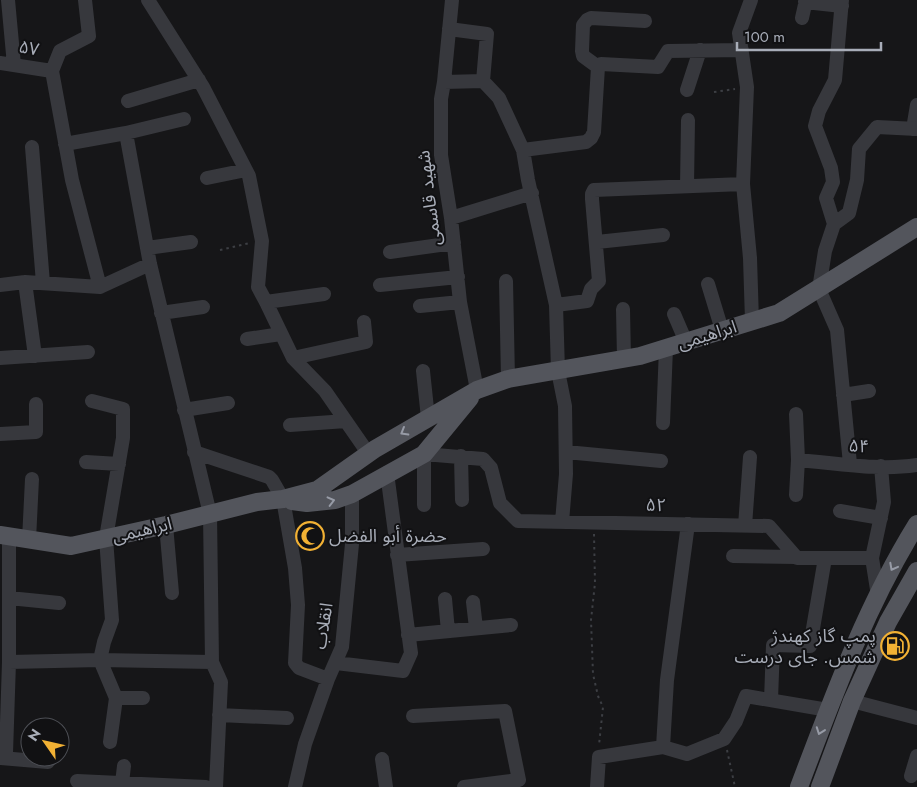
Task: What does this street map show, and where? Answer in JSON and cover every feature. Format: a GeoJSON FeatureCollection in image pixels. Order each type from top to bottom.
{"type":"FeatureCollection","features":[{"type":"Feature","properties":{"kind":"main road","name":"ابراهیمی"},"geometry":{"type":"LineString","coordinates":[[4,536],[71,546],[166,526],[257,502],[283,500],[321,488],[372,451],[477,390],[508,379],[640,356],[779,313],[917,227]]}},
{"type":"Feature","properties":{"kind":"main road"},"geometry":{"type":"LineString","coordinates":[[283,500],[321,503],[335,500],[352,494],[424,454],[477,390]]}},
{"type":"Feature","properties":{"kind":"main road"},"geometry":{"type":"LineString","coordinates":[[372,451],[381,451],[388,461],[387,473]]}},
{"type":"Feature","properties":{"kind":"main road"},"geometry":{"type":"LineString","coordinates":[[800,787],[842,673],[878,596],[917,524]]}},
{"type":"Feature","properties":{"kind":"main road"},"geometry":{"type":"LineString","coordinates":[[820,787],[852,701],[888,622],[917,571]]}},
{"type":"Feature","properties":{"kind":"street"},"geometry":{"type":"LineString","coordinates":[[8,0],[14,65]]}},
{"type":"Feature","properties":{"kind":"street"},"geometry":{"type":"LineString","coordinates":[[85,0],[89,36],[60,51],[52,71],[72,180],[100,287]]}},
{"type":"Feature","properties":{"kind":"street"},"geometry":{"type":"LineString","coordinates":[[148,0],[199,80],[249,176],[262,241],[258,287],[293,358],[325,392],[346,421],[372,451]]}},
{"type":"Feature","properties":{"kind":"street","name":"شهید قاسمی"},"geometry":{"type":"LineString","coordinates":[[452,0],[441,99],[441,156],[451,218],[460,302],[477,390]]}},
{"type":"Feature","properties":{"kind":"street"},"geometry":{"type":"LineString","coordinates":[[750,0],[739,33],[747,88],[744,184],[750,258],[752,321]]}},
{"type":"Feature","properties":{"kind":"street"},"geometry":{"type":"LineString","coordinates":[[802,18],[806,1],[842,3],[834,80],[819,111],[815,126],[831,168],[833,182],[826,198],[834,224]]}},
{"type":"Feature","properties":{"kind":"street"},"geometry":{"type":"LineString","coordinates":[[598,67],[583,56],[582,25],[586,20],[591,18],[645,22]]}},
{"type":"Feature","properties":{"kind":"street"},"geometry":{"type":"LineString","coordinates":[[449,29],[487,34],[483,81],[499,98],[523,150],[556,305],[558,371],[566,406],[566,452],[562,522]]}},
{"type":"Feature","properties":{"kind":"street"},"geometry":{"type":"LineString","coordinates":[[687,90],[700,50]]}},
{"type":"Feature","properties":{"kind":"street"},"geometry":{"type":"LineString","coordinates":[[598,67],[602,64],[658,67],[668,51],[742,50]]}},
{"type":"Feature","properties":{"kind":"street","name":"۵۷"},"geometry":{"type":"LineString","coordinates":[[0,63],[52,71]]}},
{"type":"Feature","properties":{"kind":"street"},"geometry":{"type":"LineString","coordinates":[[523,150],[586,142],[591,138],[594,132],[598,67]]}},
{"type":"Feature","properties":{"kind":"street"},"geometry":{"type":"LineString","coordinates":[[128,101],[199,80]]}},
{"type":"Feature","properties":{"kind":"street"},"geometry":{"type":"LineString","coordinates":[[444,82],[483,81]]}},
{"type":"Feature","properties":{"kind":"street"},"geometry":{"type":"LineString","coordinates":[[850,464],[838,330],[819,289],[825,251],[834,224],[849,213],[857,180],[859,149],[877,127],[915,129],[917,105]]}},
{"type":"Feature","properties":{"kind":"street"},"geometry":{"type":"LineString","coordinates":[[65,144],[126,133],[184,119]]}},
{"type":"Feature","properties":{"kind":"street"},"geometry":{"type":"LineString","coordinates":[[688,120],[688,186]]}},
{"type":"Feature","properties":{"kind":"street"},"geometry":{"type":"LineString","coordinates":[[126,133],[150,264],[210,514],[212,662],[221,682],[216,787]]}},
{"type":"Feature","properties":{"kind":"street"},"geometry":{"type":"LineString","coordinates":[[32,147],[43,283]]}},
{"type":"Feature","properties":{"kind":"street"},"geometry":{"type":"LineString","coordinates":[[207,178],[246,170]]}},
{"type":"Feature","properties":{"kind":"street"},"geometry":{"type":"LineString","coordinates":[[556,305],[586,301],[592,289],[599,281],[592,199],[594,190],[744,184]]}},
{"type":"Feature","properties":{"kind":"street"},"geometry":{"type":"LineString","coordinates":[[451,218],[532,193]]}},
{"type":"Feature","properties":{"kind":"street"},"geometry":{"type":"LineString","coordinates":[[597,242],[663,235]]}},
{"type":"Feature","properties":{"kind":"street"},"geometry":{"type":"LineString","coordinates":[[147,248],[191,242]]}},
{"type":"Feature","properties":{"kind":"street"},"geometry":{"type":"LineString","coordinates":[[390,252],[454,243]]}},
{"type":"Feature","properties":{"kind":"street"},"geometry":{"type":"LineString","coordinates":[[0,285],[25,282],[100,287],[150,264]]}},
{"type":"Feature","properties":{"kind":"street"},"geometry":{"type":"LineString","coordinates":[[380,285],[458,277]]}},
{"type":"Feature","properties":{"kind":"street"},"geometry":{"type":"LineString","coordinates":[[506,281],[508,379]]}},
{"type":"Feature","properties":{"kind":"street"},"geometry":{"type":"LineString","coordinates":[[25,282],[36,356]]}},
{"type":"Feature","properties":{"kind":"street"},"geometry":{"type":"LineString","coordinates":[[708,284],[722,330]]}},
{"type":"Feature","properties":{"kind":"street"},"geometry":{"type":"LineString","coordinates":[[266,302],[324,294]]}},
{"type":"Feature","properties":{"kind":"street"},"geometry":{"type":"LineString","coordinates":[[420,306],[460,302]]}},
{"type":"Feature","properties":{"kind":"street"},"geometry":{"type":"LineString","coordinates":[[161,313],[203,307]]}},
{"type":"Feature","properties":{"kind":"street"},"geometry":{"type":"LineString","coordinates":[[624,309],[624,359]]}},
{"type":"Feature","properties":{"kind":"street"},"geometry":{"type":"LineString","coordinates":[[674,314],[686,342]]}},
{"type":"Feature","properties":{"kind":"street"},"geometry":{"type":"LineString","coordinates":[[293,358],[366,342],[364,322]]}},
{"type":"Feature","properties":{"kind":"street"},"geometry":{"type":"LineString","coordinates":[[247,339],[282,334]]}},
{"type":"Feature","properties":{"kind":"street"},"geometry":{"type":"LineString","coordinates":[[663,423],[666,348]]}},
{"type":"Feature","properties":{"kind":"street"},"geometry":{"type":"LineString","coordinates":[[0,358],[88,352]]}},
{"type":"Feature","properties":{"kind":"street"},"geometry":{"type":"LineString","coordinates":[[424,371],[428,418]]}},
{"type":"Feature","properties":{"kind":"street"},"geometry":{"type":"LineString","coordinates":[[843,395],[869,391]]}},
{"type":"Feature","properties":{"kind":"street"},"geometry":{"type":"LineString","coordinates":[[92,401],[123,409],[123,438],[106,538],[112,620],[100,660],[116,698],[110,742]]}},
{"type":"Feature","properties":{"kind":"street"},"geometry":{"type":"LineString","coordinates":[[184,410],[228,403]]}},
{"type":"Feature","properties":{"kind":"street"},"geometry":{"type":"LineString","coordinates":[[0,434],[36,432],[36,404]]}},
{"type":"Feature","properties":{"kind":"street"},"geometry":{"type":"LineString","coordinates":[[796,414],[798,460],[796,496]]}},
{"type":"Feature","properties":{"kind":"street"},"geometry":{"type":"LineString","coordinates":[[290,425],[346,421]]}},
{"type":"Feature","properties":{"kind":"street"},"geometry":{"type":"LineString","coordinates":[[194,452],[269,477],[272,480],[283,500],[295,568],[298,605],[295,663],[299,668],[328,679]]}},
{"type":"Feature","properties":{"kind":"street"},"geometry":{"type":"LineString","coordinates":[[566,452],[660,461]]}},
{"type":"Feature","properties":{"kind":"street"},"geometry":{"type":"LineString","coordinates":[[424,454],[424,505]]}},
{"type":"Feature","properties":{"kind":"street","name":"۵۲"},"geometry":{"type":"LineString","coordinates":[[424,454],[483,459],[491,468],[500,503],[518,521],[770,526],[796,557]]}},
{"type":"Feature","properties":{"kind":"street"},"geometry":{"type":"LineString","coordinates":[[461,456],[462,500]]}},
{"type":"Feature","properties":{"kind":"street"},"geometry":{"type":"LineString","coordinates":[[745,526],[750,457]]}},
{"type":"Feature","properties":{"kind":"street","name":"۵۴"},"geometry":{"type":"LineString","coordinates":[[798,460],[903,467],[917,464]]}},
{"type":"Feature","properties":{"kind":"street"},"geometry":{"type":"LineString","coordinates":[[86,462],[119,464]]}},
{"type":"Feature","properties":{"kind":"street"},"geometry":{"type":"LineString","coordinates":[[878,596],[872,558],[884,502],[881,466]]}},
{"type":"Feature","properties":{"kind":"street"},"geometry":{"type":"LineString","coordinates":[[336,663],[403,671],[411,652],[387,473]]}},
{"type":"Feature","properties":{"kind":"street"},"geometry":{"type":"LineString","coordinates":[[29,540],[32,479]]}},
{"type":"Feature","properties":{"kind":"street","name":"انقلاب"},"geometry":{"type":"LineString","coordinates":[[295,787],[305,744],[328,679],[342,647],[350,567],[352,494]]}},
{"type":"Feature","properties":{"kind":"street"},"geometry":{"type":"LineString","coordinates":[[840,511],[881,518]]}},
{"type":"Feature","properties":{"kind":"street"},"geometry":{"type":"LineString","coordinates":[[663,747],[667,680],[688,524]]}},
{"type":"Feature","properties":{"kind":"street"},"geometry":{"type":"LineString","coordinates":[[166,526],[172,592]]}},
{"type":"Feature","properties":{"kind":"street"},"geometry":{"type":"LineString","coordinates":[[0,758],[6,754],[4,678],[9,662],[4,625],[8,598],[4,536]]}},
{"type":"Feature","properties":{"kind":"street"},"geometry":{"type":"LineString","coordinates":[[397,555],[483,550]]}},
{"type":"Feature","properties":{"kind":"street"},"geometry":{"type":"LineString","coordinates":[[733,556],[872,558]]}},
{"type":"Feature","properties":{"kind":"street"},"geometry":{"type":"LineString","coordinates":[[771,700],[773,645],[810,646],[825,558]]}},
{"type":"Feature","properties":{"kind":"street"},"geometry":{"type":"LineString","coordinates":[[8,598],[60,603]]}},
{"type":"Feature","properties":{"kind":"street"},"geometry":{"type":"LineString","coordinates":[[445,599],[448,631]]}},
{"type":"Feature","properties":{"kind":"street"},"geometry":{"type":"LineString","coordinates":[[473,602],[476,628]]}},
{"type":"Feature","properties":{"kind":"street"},"geometry":{"type":"LineString","coordinates":[[408,635],[511,625]]}},
{"type":"Feature","properties":{"kind":"street"},"geometry":{"type":"LineString","coordinates":[[9,662],[100,660],[212,662]]}},
{"type":"Feature","properties":{"kind":"street"},"geometry":{"type":"LineString","coordinates":[[597,787],[599,757],[663,747],[687,754],[724,739],[736,721],[746,696],[828,710]]}},
{"type":"Feature","properties":{"kind":"street"},"geometry":{"type":"LineString","coordinates":[[116,698],[143,698]]}},
{"type":"Feature","properties":{"kind":"street"},"geometry":{"type":"LineString","coordinates":[[852,701],[917,718]]}},
{"type":"Feature","properties":{"kind":"street"},"geometry":{"type":"LineString","coordinates":[[413,716],[506,712],[518,780],[464,787]]}},
{"type":"Feature","properties":{"kind":"street"},"geometry":{"type":"LineString","coordinates":[[219,715],[287,718]]}},
{"type":"Feature","properties":{"kind":"street"},"geometry":{"type":"LineString","coordinates":[[911,776],[917,756]]}},
{"type":"Feature","properties":{"kind":"street"},"geometry":{"type":"LineString","coordinates":[[0,758],[20,760]]}},
{"type":"Feature","properties":{"kind":"street"},"geometry":{"type":"LineString","coordinates":[[382,759],[386,787]]}},
{"type":"Feature","properties":{"kind":"street"},"geometry":{"type":"LineString","coordinates":[[122,783],[124,766]]}},
{"type":"Feature","properties":{"kind":"street"},"geometry":{"type":"LineString","coordinates":[[77,781],[147,786],[206,787]]}},
{"type":"Feature","properties":{"kind":"path"},"geometry":{"type":"LineString","coordinates":[[714,92],[747,88]]}},
{"type":"Feature","properties":{"kind":"path"},"geometry":{"type":"LineString","coordinates":[[220,250],[262,241]]}},
{"type":"Feature","properties":{"kind":"path"},"geometry":{"type":"LineString","coordinates":[[594,523],[595,583],[591,620],[593,674],[598,696],[603,706],[599,757]]}},
{"type":"Feature","properties":{"kind":"path"},"geometry":{"type":"LineString","coordinates":[[724,739],[735,787]]}},
{"type":"Feature","properties":{"kind":"place","name":"حضرة أبو الفضل"},"geometry":{"type":"Point","coordinates":[310,536]}},
{"type":"Feature","properties":{"kind":"place","name":"پمپ گاز کهندژ شمس. جای درست"},"geometry":{"type":"Point","coordinates":[895,646]}}]}
